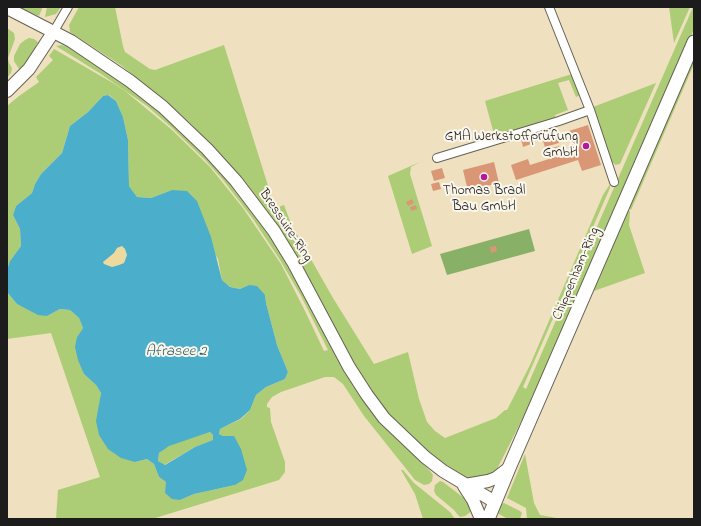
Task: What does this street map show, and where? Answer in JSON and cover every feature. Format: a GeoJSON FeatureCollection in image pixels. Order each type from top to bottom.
{"type":"FeatureCollection","features":[{"type":"Feature","properties":{"kind":"main road","name":"Bressuire-Ring"},"geometry":{"type":"LineString","coordinates":[[7,8],[54,31],[86,50],[143,90],[207,149],[236,181],[274,231],[349,367],[367,396],[384,418],[425,457],[443,471],[495,502]]}},
{"type":"Feature","properties":{"kind":"main road"},"geometry":{"type":"LineString","coordinates":[[7,91],[29,69],[54,31]]}},
{"type":"Feature","properties":{"kind":"main road","name":"Chippenham-Ring"},"geometry":{"type":"LineString","coordinates":[[488,519],[694,42]]}},
{"type":"Feature","properties":{"kind":"main road"},"geometry":{"type":"LineString","coordinates":[[481,519],[473,500],[463,484],[488,481],[496,478],[509,468]]}},
{"type":"Feature","properties":{"kind":"street"},"geometry":{"type":"LineString","coordinates":[[54,31],[68,7]]}},
{"type":"Feature","properties":{"kind":"street"},"geometry":{"type":"LineString","coordinates":[[549,7],[590,110],[614,182]]}},
{"type":"Feature","properties":{"kind":"street"},"geometry":{"type":"LineString","coordinates":[[437,158],[559,121],[590,110]]}},
{"type":"Feature","properties":{"kind":"green space"},"geometry":{"type":"Polygon","coordinates":[[[17,7],[42,7],[42,9],[39,16],[17,7]]]}},
{"type":"Feature","properties":{"kind":"green space"},"geometry":{"type":"Polygon","coordinates":[[[47,7],[61,7],[56,14],[45,17],[47,7]]]}},
{"type":"Feature","properties":{"kind":"green space"},"geometry":{"type":"Polygon","coordinates":[[[79,7],[115,7],[125,52],[150,69],[155,70],[224,45],[275,208],[284,205],[292,226],[333,298],[374,364],[408,352],[419,399],[427,422],[435,431],[445,438],[496,418],[507,410],[530,365],[603,195],[610,184],[610,188],[523,387],[526,389],[694,7],[694,29],[534,396],[496,471],[491,475],[470,480],[437,463],[405,435],[355,369],[240,177],[193,126],[168,103],[122,66],[70,32],[69,25],[79,7]]]}},
{"type":"Feature","properties":{"kind":"green space"},"geometry":{"type":"Polygon","coordinates":[[[669,7],[690,7],[674,43],[669,7]]]}},
{"type":"Feature","properties":{"kind":"green space"},"geometry":{"type":"Polygon","coordinates":[[[7,28],[14,33],[15,39],[8,58],[12,68],[11,73],[7,78],[7,28]]]}},
{"type":"Feature","properties":{"kind":"green space"},"geometry":{"type":"Polygon","coordinates":[[[29,38],[38,42],[29,59],[23,67],[19,69],[14,61],[14,56],[20,44],[29,38]]]}},
{"type":"Feature","properties":{"kind":"green space"},"geometry":{"type":"Polygon","coordinates":[[[62,45],[73,49],[107,71],[170,119],[224,173],[274,240],[387,427],[433,475],[432,481],[429,484],[424,485],[415,480],[364,416],[343,384],[334,377],[325,377],[281,392],[272,397],[267,404],[267,407],[270,408],[271,422],[285,462],[285,472],[279,480],[152,519],[56,519],[58,490],[100,477],[51,333],[7,339],[7,292],[17,304],[47,316],[60,309],[70,310],[79,318],[83,328],[77,337],[84,374],[96,385],[101,393],[99,407],[135,462],[147,459],[154,464],[159,477],[166,482],[180,500],[194,494],[235,485],[223,436],[219,434],[220,429],[241,419],[250,410],[256,395],[266,387],[285,379],[288,372],[277,345],[265,295],[249,285],[240,289],[230,287],[222,280],[218,259],[172,190],[151,198],[137,197],[129,186],[128,140],[123,117],[116,101],[109,95],[103,96],[88,112],[70,126],[62,153],[41,174],[32,193],[16,206],[13,215],[20,229],[21,246],[10,261],[7,270],[7,106],[39,82],[36,77],[53,60],[49,56],[54,49],[125,91],[171,129],[210,167],[243,208],[281,264],[324,351],[328,350],[301,296],[280,260],[253,219],[223,180],[206,161],[147,106],[101,74],[56,46],[62,45]]]}},
{"type":"Feature","properties":{"kind":"green space"},"geometry":{"type":"Polygon","coordinates":[[[694,52],[694,64],[631,210],[628,206],[694,52]]]}},
{"type":"Feature","properties":{"kind":"green space"},"geometry":{"type":"Polygon","coordinates":[[[572,74],[581,95],[576,97],[569,80],[558,83],[568,110],[555,115],[557,120],[495,138],[485,101],[572,74]]]}},
{"type":"Feature","properties":{"kind":"green space"},"geometry":{"type":"Polygon","coordinates":[[[656,83],[620,164],[610,164],[593,107],[656,83]]]}},
{"type":"Feature","properties":{"kind":"green space"},"geometry":{"type":"Polygon","coordinates":[[[420,162],[411,167],[410,174],[432,246],[412,254],[388,176],[420,162]]]}},
{"type":"Feature","properties":{"kind":"green space"},"geometry":{"type":"Polygon","coordinates":[[[627,207],[630,212],[629,225],[645,273],[591,292],[627,207]]]}},
{"type":"Feature","properties":{"kind":"green space"},"geometry":{"type":"Polygon","coordinates":[[[529,229],[535,251],[447,275],[440,254],[529,229]]]}},
{"type":"Feature","properties":{"kind":"green space"},"geometry":{"type":"Polygon","coordinates":[[[210,432],[213,435],[214,440],[195,447],[164,465],[158,461],[159,453],[169,445],[210,432]]]}},
{"type":"Feature","properties":{"kind":"green space"},"geometry":{"type":"Polygon","coordinates":[[[525,454],[534,503],[540,515],[562,519],[527,519],[526,508],[507,498],[525,454]]]}},
{"type":"Feature","properties":{"kind":"green space"},"geometry":{"type":"Polygon","coordinates":[[[401,470],[403,470],[414,483],[450,512],[455,519],[423,519],[415,494],[401,470]]]}},
{"type":"Feature","properties":{"kind":"green space"},"geometry":{"type":"Polygon","coordinates":[[[440,481],[464,498],[473,510],[465,516],[460,517],[436,495],[434,491],[435,485],[440,481]]]}},
{"type":"Feature","properties":{"kind":"green space"},"geometry":{"type":"Polygon","coordinates":[[[504,503],[522,513],[520,519],[508,519],[497,513],[501,504],[504,503]]]}},
{"type":"Feature","properties":{"kind":"sand"},"geometry":{"type":"Polygon","coordinates":[[[122,246],[127,255],[124,263],[112,267],[104,264],[103,262],[114,253],[117,248],[122,246]]]}},
{"type":"Feature","properties":{"kind":"water","name":"Afrasee 2"},"geometry":{"type":"Polygon","coordinates":[[[108,95],[116,101],[123,117],[128,140],[129,186],[137,197],[151,198],[172,190],[187,191],[197,201],[211,237],[222,280],[230,287],[240,289],[249,285],[257,286],[265,295],[277,345],[288,372],[285,379],[266,387],[256,395],[250,410],[240,419],[220,429],[219,434],[223,436],[234,436],[241,449],[247,470],[243,480],[235,485],[194,494],[180,500],[172,499],[165,493],[166,482],[159,477],[154,464],[147,459],[135,462],[121,458],[108,449],[99,435],[96,421],[101,393],[96,385],[84,374],[78,360],[75,347],[77,337],[83,328],[79,318],[70,310],[60,309],[47,316],[38,315],[17,304],[7,292],[7,270],[10,261],[21,246],[20,229],[13,215],[16,206],[32,193],[41,174],[62,153],[70,126],[88,112],[103,96],[108,95]],[[122,246],[117,248],[114,253],[103,262],[104,264],[112,267],[124,263],[127,255],[122,246]],[[210,432],[169,446],[159,453],[158,461],[165,465],[195,447],[213,440],[213,435],[210,432]]]}},
{"type":"Feature","properties":{"kind":"building"},"geometry":{"type":"Polygon","coordinates":[[[588,125],[601,165],[582,171],[578,160],[516,180],[511,165],[528,159],[530,165],[549,159],[546,150],[559,146],[562,158],[576,154],[569,131],[588,125]]]}},
{"type":"Feature","properties":{"kind":"building"},"geometry":{"type":"Polygon","coordinates":[[[555,131],[559,143],[545,147],[541,135],[555,131]]]}},
{"type":"Feature","properties":{"kind":"building"},"geometry":{"type":"Polygon","coordinates":[[[528,136],[531,144],[523,147],[521,138],[528,136]]]}},
{"type":"Feature","properties":{"kind":"building"},"geometry":{"type":"Polygon","coordinates":[[[494,162],[499,183],[468,191],[463,170],[494,162]]]}},
{"type":"Feature","properties":{"kind":"building"},"geometry":{"type":"Polygon","coordinates":[[[442,168],[445,178],[434,181],[431,171],[442,168]]]}},
{"type":"Feature","properties":{"kind":"building"},"geometry":{"type":"Polygon","coordinates":[[[439,182],[441,189],[433,191],[431,184],[439,182]]]}},
{"type":"Feature","properties":{"kind":"building"},"geometry":{"type":"Polygon","coordinates":[[[412,199],[414,203],[408,206],[406,202],[412,199]]]}},
{"type":"Feature","properties":{"kind":"building"},"geometry":{"type":"Polygon","coordinates":[[[416,205],[417,209],[411,211],[410,207],[416,205]]]}},
{"type":"Feature","properties":{"kind":"building"},"geometry":{"type":"Polygon","coordinates":[[[496,246],[497,251],[491,253],[490,247],[496,246]]]}},
{"type":"Feature","properties":{"kind":"place","name":"GMA Werkstoffprüfung GmbH"},"geometry":{"type":"Point","coordinates":[586,146]}},
{"type":"Feature","properties":{"kind":"place","name":"Thomas Bradl Bau GmbH"},"geometry":{"type":"Point","coordinates":[484,177]}}]}
